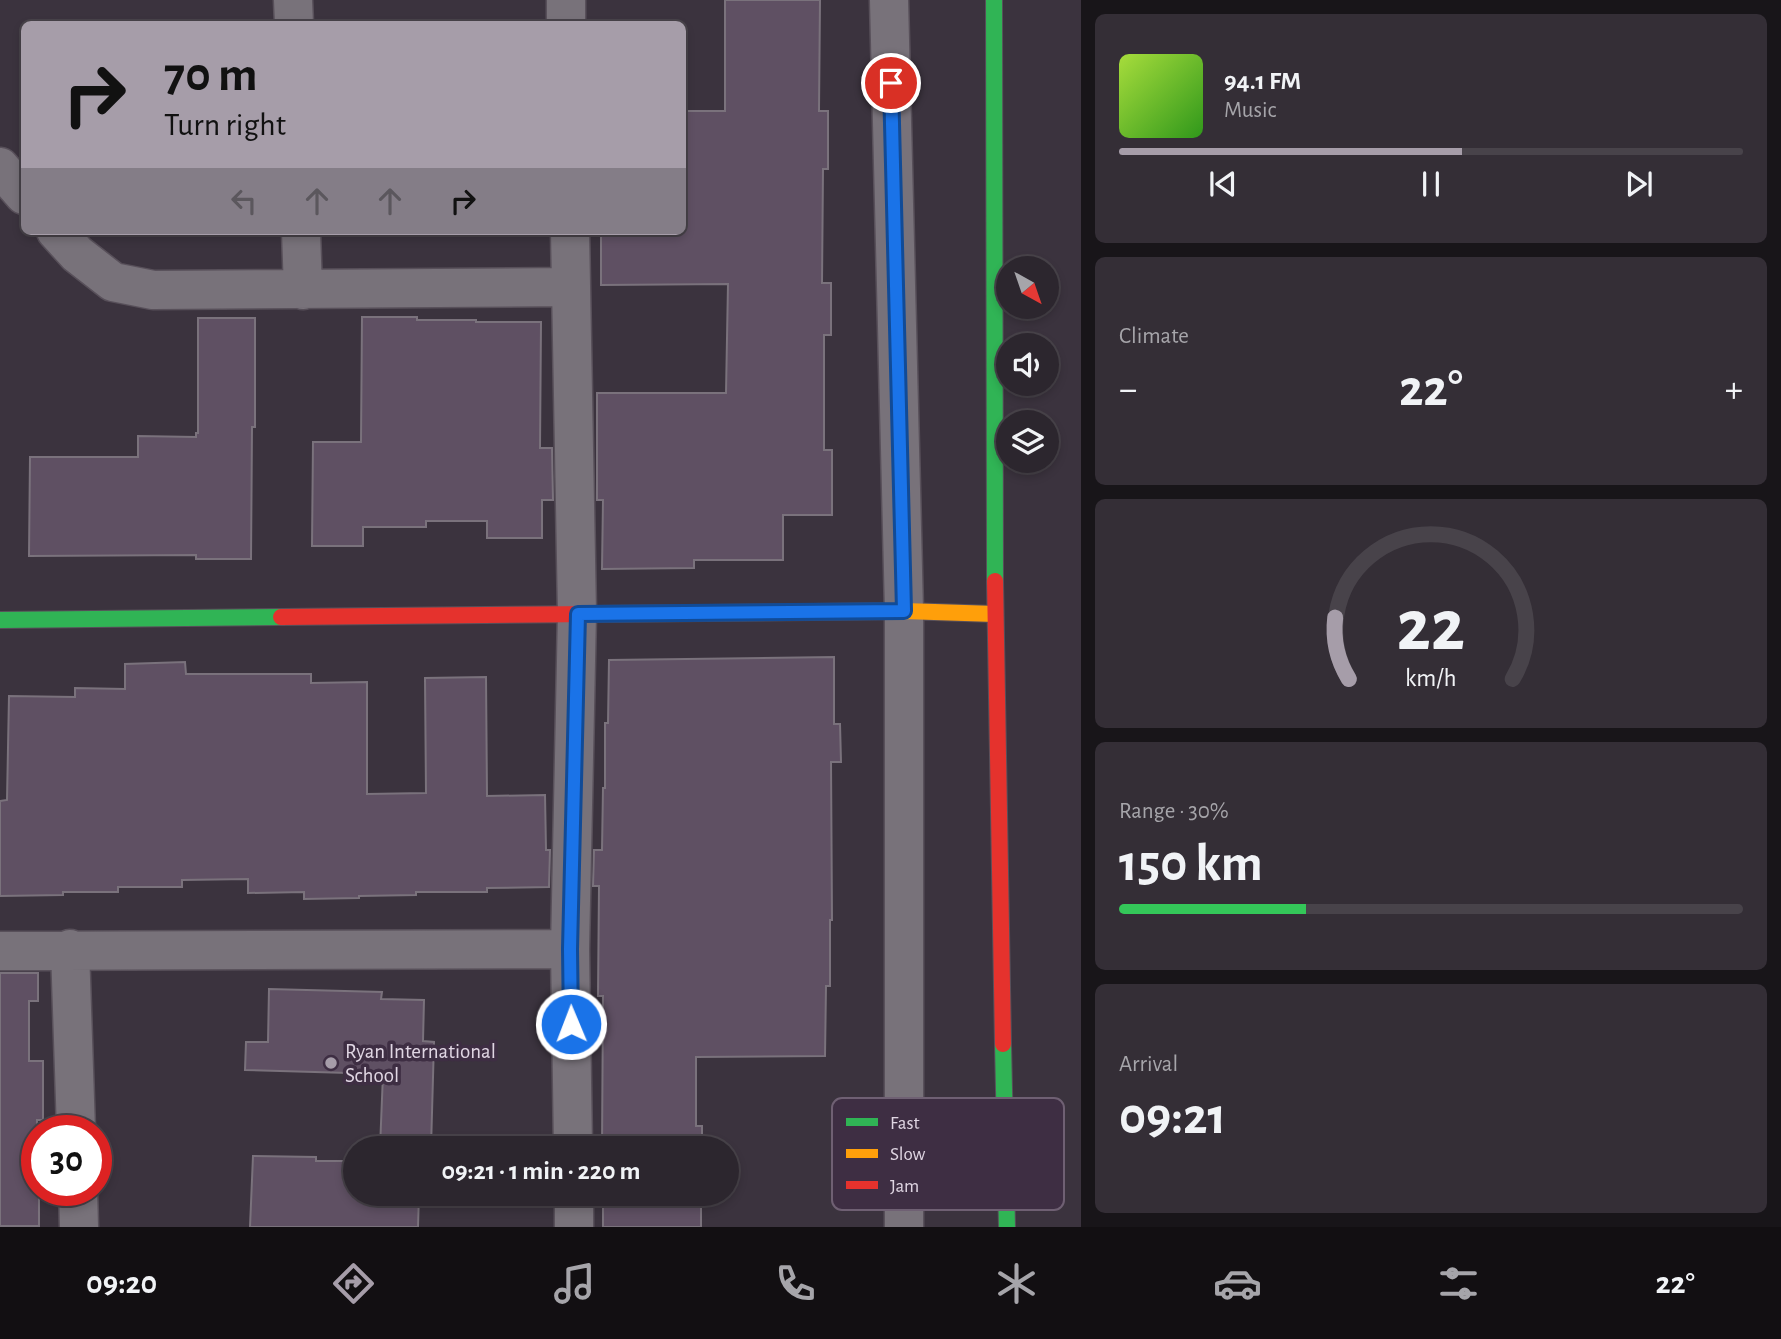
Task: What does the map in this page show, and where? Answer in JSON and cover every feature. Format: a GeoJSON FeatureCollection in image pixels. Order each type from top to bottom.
{"type":"FeatureCollection","features":[{"type":"Feature","properties":{"kind":"street"},"geometry":{"type":"LineString","coordinates":[[293,0],[294,21]]}},
{"type":"Feature","properties":{"kind":"street"},"geometry":{"type":"LineString","coordinates":[[566,0],[566,21]]}},
{"type":"Feature","properties":{"kind":"street"},"geometry":{"type":"LineString","coordinates":[[889,0],[904,611],[904,1098]]}},
{"type":"Feature","properties":{"kind":"street"},"geometry":{"type":"LineString","coordinates":[[994,0],[995,614],[1004,1098]]}},
{"type":"Feature","properties":{"kind":"street"},"geometry":{"type":"LineString","coordinates":[[0,167],[21,192]]}},
{"type":"Feature","properties":{"kind":"street"},"geometry":{"type":"LineString","coordinates":[[60,235],[77,254],[113,282],[153,290],[570,287]]}},
{"type":"Feature","properties":{"kind":"street"},"geometry":{"type":"LineString","coordinates":[[301,235],[303,290]]}},
{"type":"Feature","properties":{"kind":"street"},"geometry":{"type":"LineString","coordinates":[[570,235],[578,614],[570,949],[573,1136]]}},
{"type":"Feature","properties":{"kind":"street"},"geometry":{"type":"LineString","coordinates":[[0,620],[904,611],[995,614]]}},
{"type":"Feature","properties":{"kind":"street"},"geometry":{"type":"LineString","coordinates":[[70,949],[76,1115]]}},
{"type":"Feature","properties":{"kind":"street"},"geometry":{"type":"LineString","coordinates":[[0,951],[570,949]]}},
{"type":"Feature","properties":{"kind":"street"},"geometry":{"type":"LineString","coordinates":[[78,1206],[79,1227]]}},
{"type":"Feature","properties":{"kind":"street"},"geometry":{"type":"LineString","coordinates":[[574,1206],[574,1227]]}},
{"type":"Feature","properties":{"kind":"building"},"geometry":{"type":"Polygon","coordinates":[[[725,0],[820,0],[819,111],[828,111],[828,169],[823,169],[822,283],[831,283],[831,335],[824,335],[824,450],[832,450],[832,515],[783,515],[783,560],[694,560],[694,568],[602,569],[603,500],[597,500],[597,393],[726,393],[728,284],[601,285],[601,235],[686,235],[686,111],[725,111],[725,0]]]}},
{"type":"Feature","properties":{"kind":"building"},"geometry":{"type":"Polygon","coordinates":[[[362,317],[541,322],[540,448],[552,448],[553,500],[542,500],[542,538],[487,538],[487,521],[426,521],[426,527],[363,527],[363,546],[312,546],[313,442],[361,442],[362,317]]]}},
{"type":"Feature","properties":{"kind":"building"},"geometry":{"type":"Polygon","coordinates":[[[198,318],[255,318],[251,559],[196,559],[196,555],[29,556],[30,457],[138,457],[138,436],[196,437],[198,318]]]}},
{"type":"Feature","properties":{"kind":"building"},"geometry":{"type":"Polygon","coordinates":[[[834,657],[834,724],[840,724],[841,762],[831,762],[832,920],[830,986],[826,986],[825,1056],[696,1057],[696,1126],[702,1126],[702,1136],[602,1136],[603,996],[598,996],[599,886],[593,886],[594,850],[602,850],[609,660],[834,657]]]}},
{"type":"Feature","properties":{"kind":"building"},"geometry":{"type":"Polygon","coordinates":[[[185,662],[186,674],[311,674],[311,683],[367,682],[367,794],[426,793],[425,678],[486,677],[487,796],[545,795],[546,850],[550,850],[549,887],[304,899],[304,892],[248,893],[248,879],[182,880],[182,887],[118,887],[118,892],[0,896],[0,801],[7,800],[9,696],[75,697],[75,688],[125,689],[125,664],[185,662]]]}},
{"type":"Feature","properties":{"kind":"building"},"geometry":{"type":"Polygon","coordinates":[[[0,973],[38,973],[38,1001],[29,1001],[29,1061],[43,1061],[43,1115],[21,1115],[21,1206],[39,1206],[39,1226],[0,1226],[0,973]]]}},
{"type":"Feature","properties":{"kind":"building"},"geometry":{"type":"Polygon","coordinates":[[[269,989],[382,992],[381,999],[424,1000],[423,1041],[434,1042],[431,1136],[380,1136],[383,1074],[245,1070],[246,1042],[268,1042],[269,989]]]}},
{"type":"Feature","properties":{"kind":"building"},"geometry":{"type":"Polygon","coordinates":[[[253,1156],[316,1157],[316,1161],[343,1161],[343,1206],[419,1206],[418,1227],[250,1227],[253,1156]]]}},
{"type":"Feature","properties":{"kind":"building"},"geometry":{"type":"Polygon","coordinates":[[[603,1206],[701,1206],[701,1227],[603,1227],[603,1206]]]}},
{"type":"Feature","properties":{"kind":"traffic: fast"},"geometry":{"type":"LineString","coordinates":[[994,0],[995,581]]}},
{"type":"Feature","properties":{"kind":"traffic: fast"},"geometry":{"type":"LineString","coordinates":[[0,620],[281,617]]}},
{"type":"Feature","properties":{"kind":"traffic: fast"},"geometry":{"type":"LineString","coordinates":[[1003,1044],[1004,1098]]}},
{"type":"Feature","properties":{"kind":"traffic: fast"},"geometry":{"type":"LineString","coordinates":[[1007,1210],[1007,1227]]}},
{"type":"Feature","properties":{"kind":"traffic: slow"},"geometry":{"type":"LineString","coordinates":[[813,612],[995,614]]}},
{"type":"Feature","properties":{"kind":"traffic: jam"},"geometry":{"type":"LineString","coordinates":[[995,581],[1003,1044]]}},
{"type":"Feature","properties":{"kind":"traffic: jam"},"geometry":{"type":"LineString","coordinates":[[281,617],[813,612]]}},
{"type":"Feature","properties":{"kind":"place","name":"Ryan International School"},"geometry":{"type":"Point","coordinates":[331,1063]}},
{"type":"Feature","properties":{"kind":"route"},"geometry":{"type":"LineString","coordinates":[[571,1024],[570,949],[578,614],[904,611],[891,83]]}}]}
